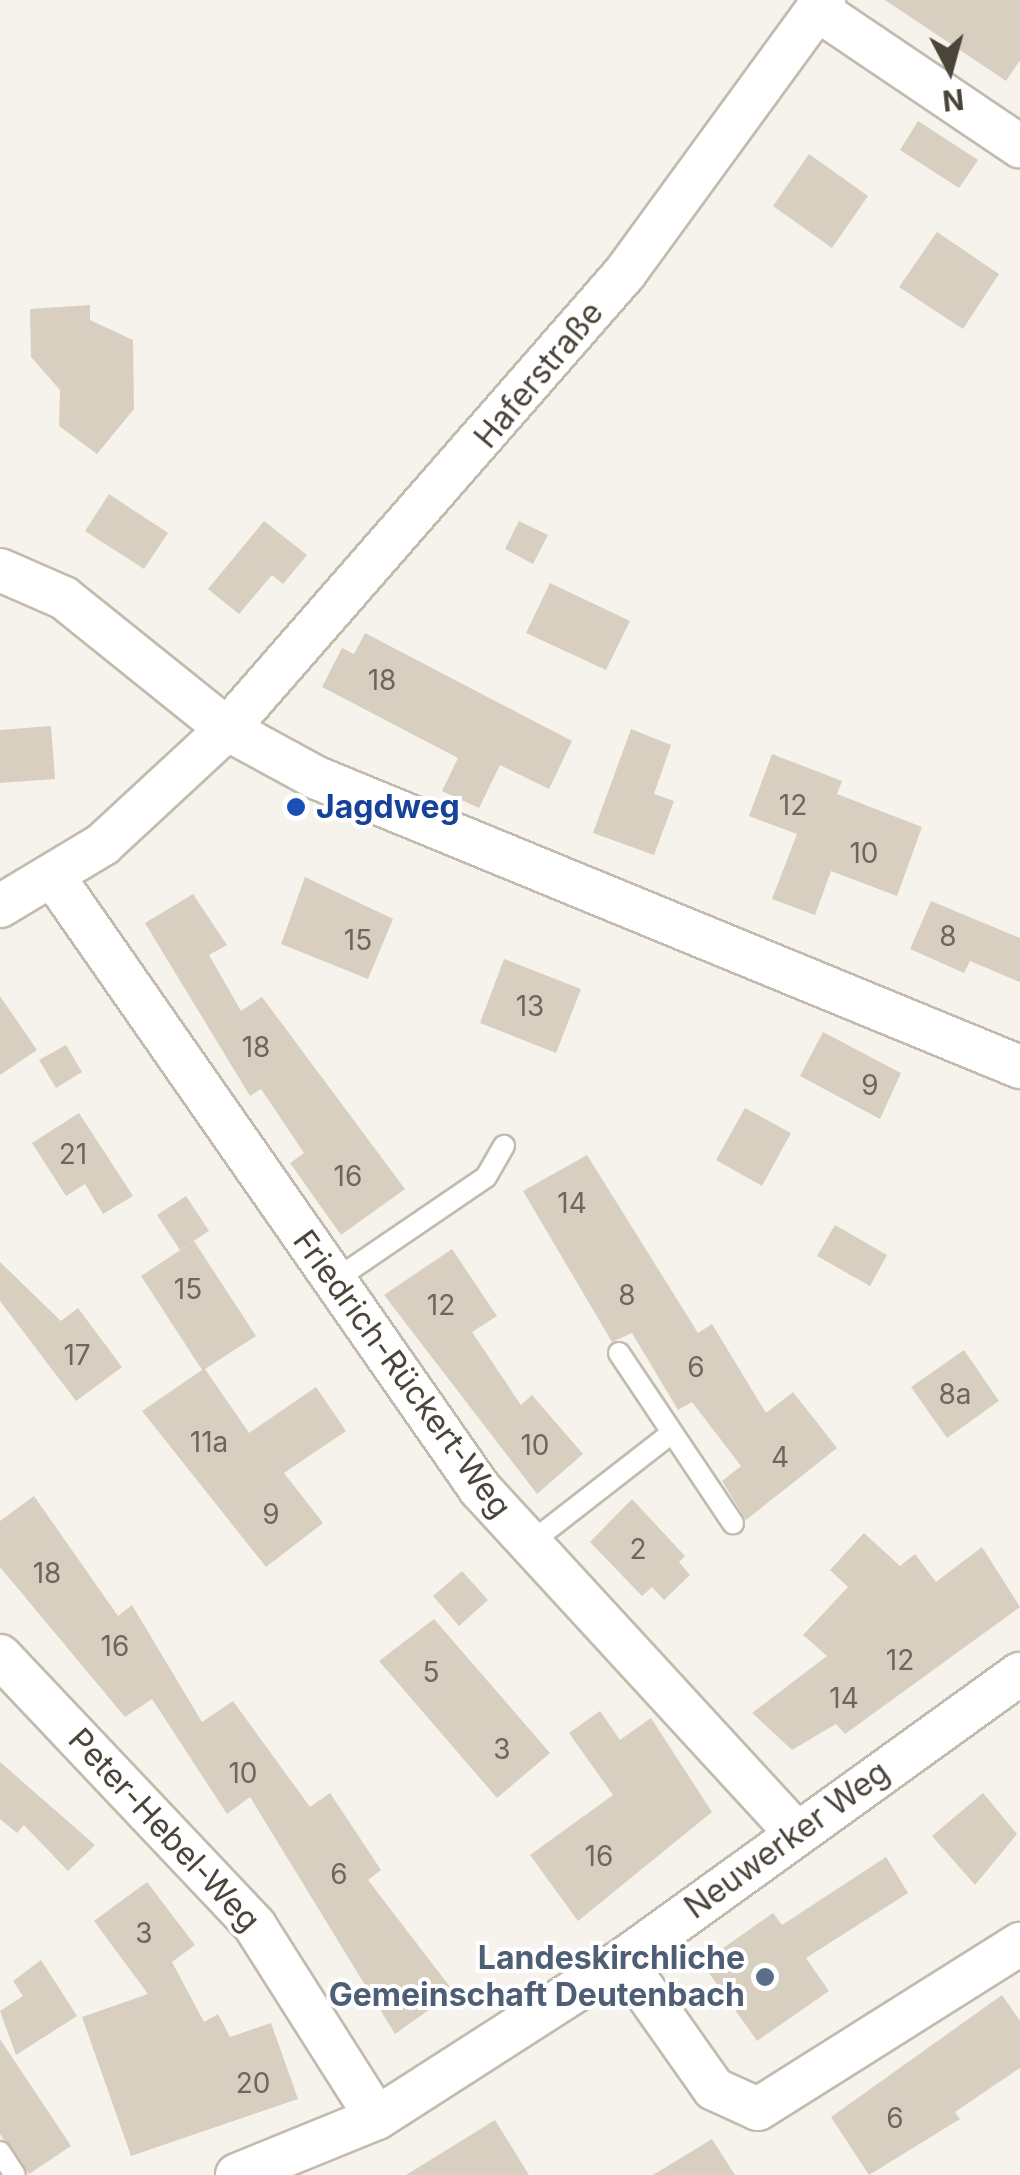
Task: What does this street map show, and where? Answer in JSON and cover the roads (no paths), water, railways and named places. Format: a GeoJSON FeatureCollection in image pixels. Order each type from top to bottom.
{"type":"FeatureCollection","features":[{"type":"Feature","properties":{"kind":"street"},"geometry":{"type":"LineString","coordinates":[[821,5],[1020,146]]}},
{"type":"Feature","properties":{"kind":"street","name":"Haferstraße"},"geometry":{"type":"LineString","coordinates":[[0,906],[55,879],[226,729],[625,273],[821,5]]}},
{"type":"Feature","properties":{"kind":"street"},"geometry":{"type":"LineString","coordinates":[[0,570],[64,598],[226,729],[317,778],[1020,1067]]}},
{"type":"Feature","properties":{"kind":"street","name":"Friedrich-Rückert-Weg"},"geometry":{"type":"LineString","coordinates":[[55,879],[332,1282],[529,1544],[795,1832]]}},
{"type":"Feature","properties":{"kind":"street","name":"Peter-Hebel-Weg"},"geometry":{"type":"LineString","coordinates":[[2,1660],[244,1913],[377,2118]]}},
{"type":"Feature","properties":{"kind":"street","name":"Neuwerker Weg"},"geometry":{"type":"LineString","coordinates":[[237,2175],[377,2118],[623,1960],[795,1832],[1020,1674]]}},
{"type":"Feature","properties":{"kind":"street"},"geometry":{"type":"LineString","coordinates":[[623,1960],[714,2089],[758,2110],[1020,1944]]}},
{"type":"Feature","properties":{"kind":"lane"},"geometry":{"type":"LineString","coordinates":[[332,1282],[486,1178],[504,1146]]}},
{"type":"Feature","properties":{"kind":"lane"},"geometry":{"type":"LineString","coordinates":[[619,1354],[669,1435],[733,1523]]}},
{"type":"Feature","properties":{"kind":"lane"},"geometry":{"type":"LineString","coordinates":[[529,1544],[669,1435]]}},
{"type":"Feature","properties":{"kind":"lane"},"geometry":{"type":"LineString","coordinates":[[0,2152],[15,2175]]}},
{"type":"Feature","properties":{"kind":"place","name":"Jagdweg"},"geometry":{"type":"Point","coordinates":[296,807]}},
{"type":"Feature","properties":{"kind":"place","name":"Landeskirchliche Gemeinschaft Deutenbach"},"geometry":{"type":"Point","coordinates":[765,1977]}}]}
